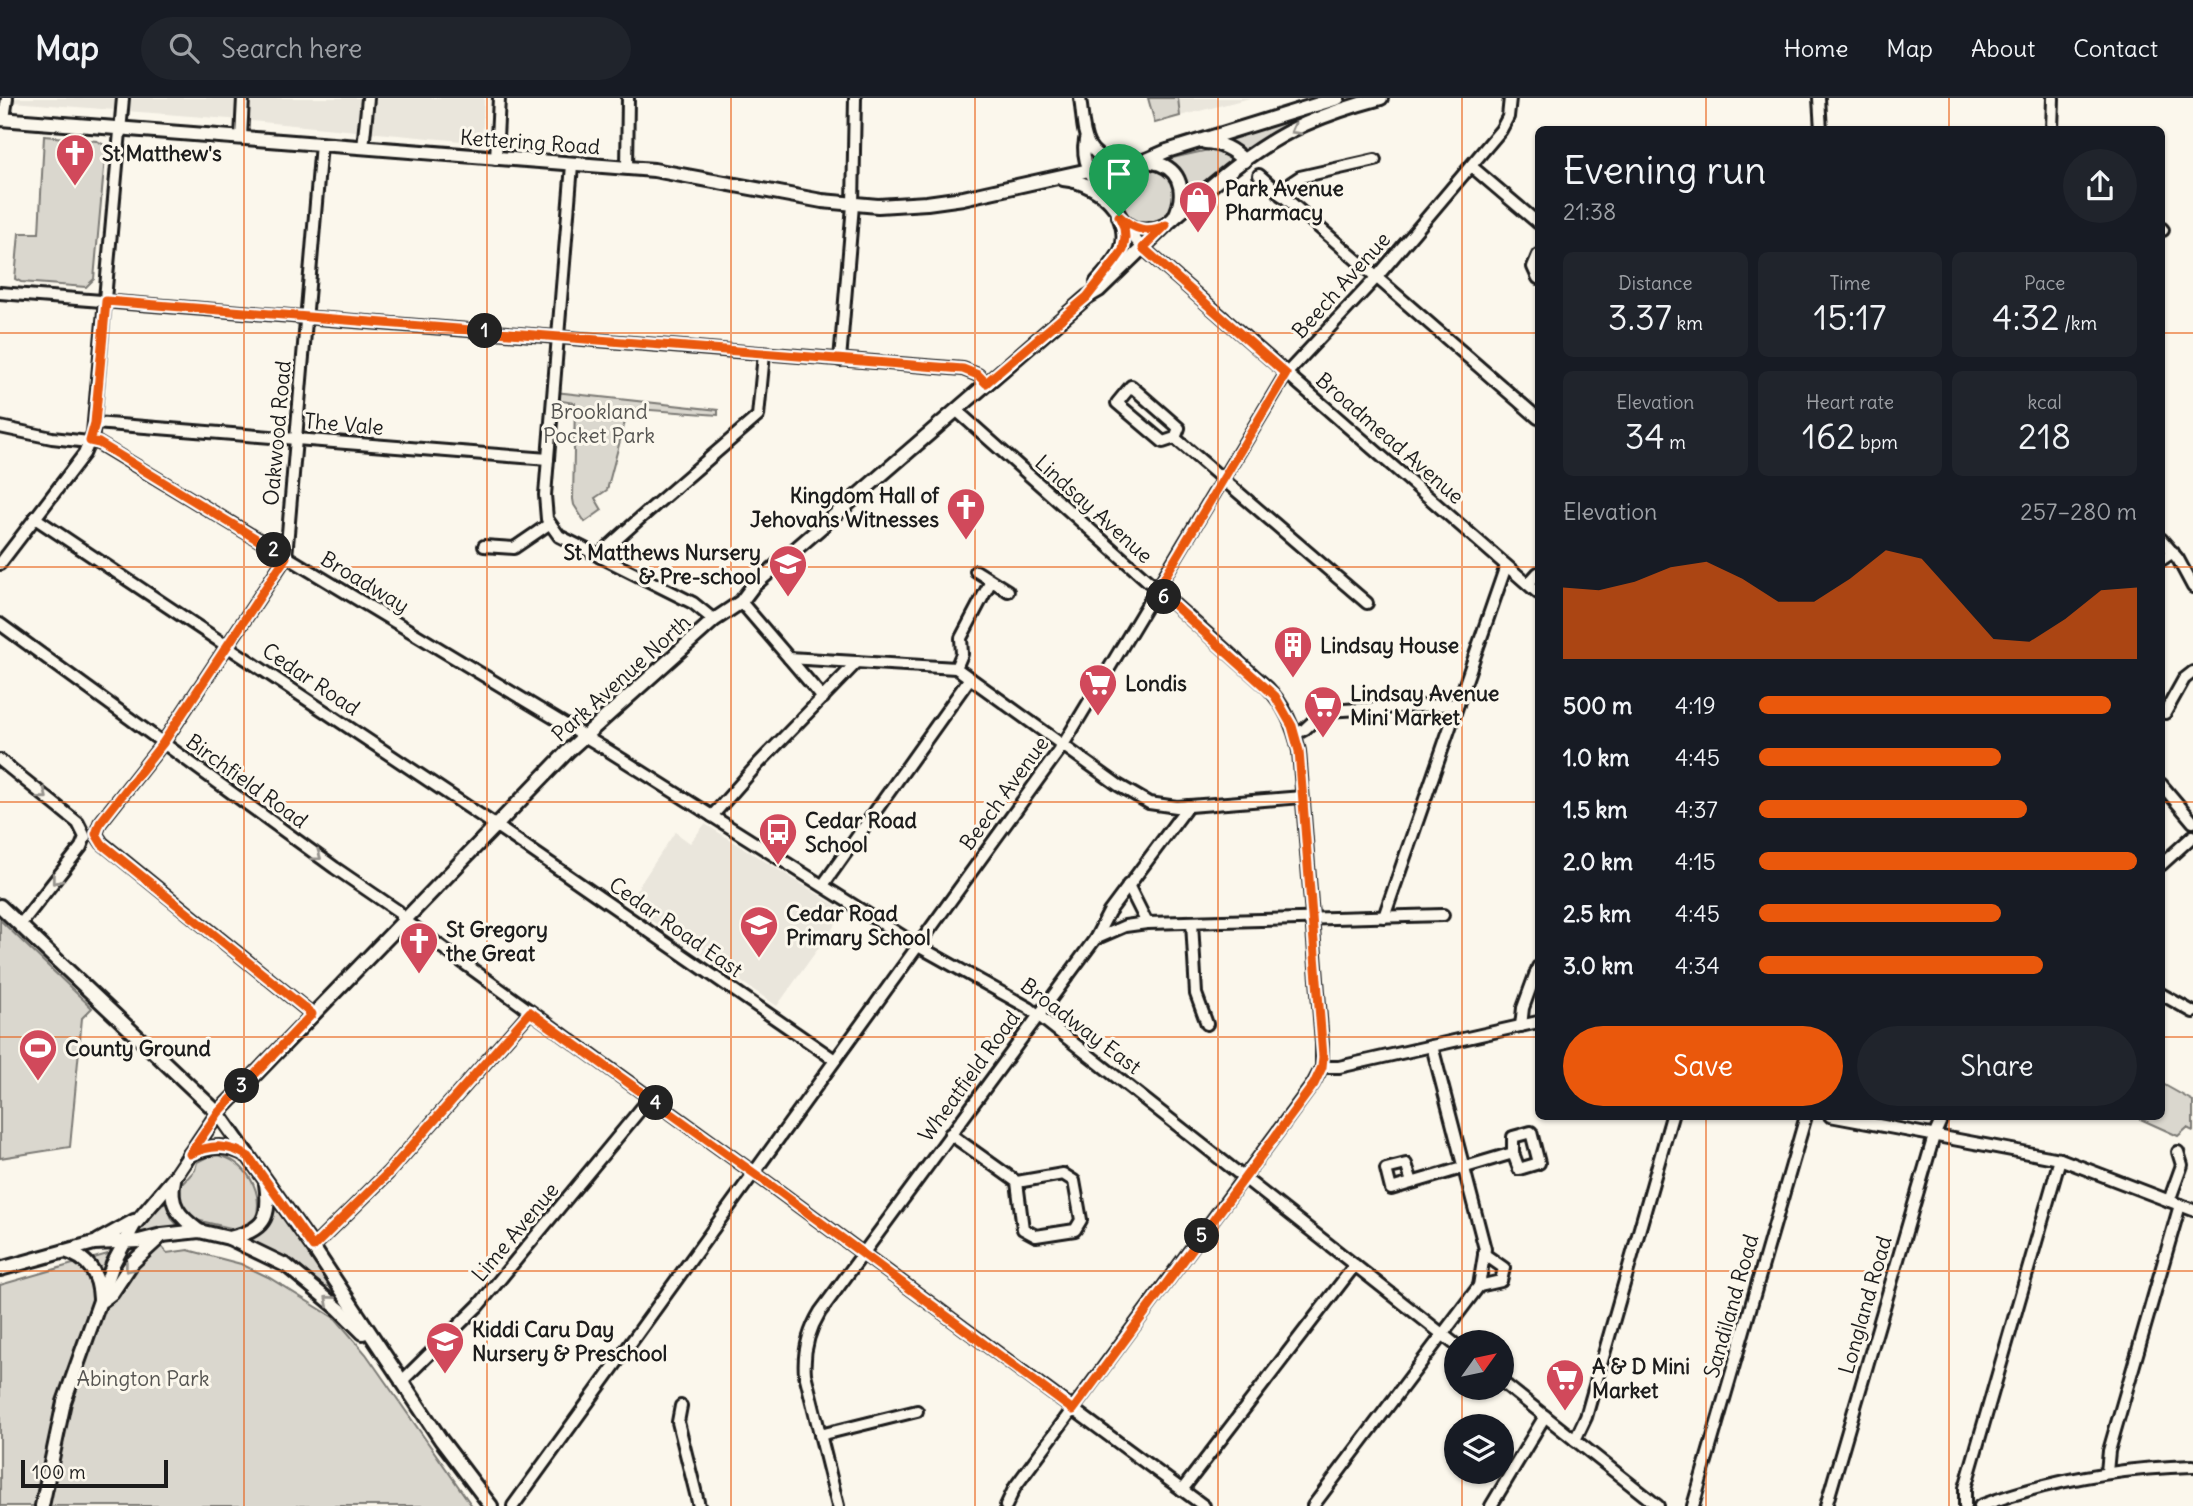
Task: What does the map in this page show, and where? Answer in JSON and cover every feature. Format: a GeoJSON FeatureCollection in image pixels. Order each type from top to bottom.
{"type":"FeatureCollection","features":[{"type":"Feature","properties":{"kind":"main road","name":"Kettering Road"},"geometry":{"type":"LineString","coordinates":[[2,119],[627,168],[675,173],[853,205],[927,203],[963,198],[1089,170],[1137,163],[1167,151],[1338,98]]}},
{"type":"Feature","properties":{"kind":"main road"},"geometry":{"type":"LineString","coordinates":[[1170,221],[1182,198],[1177,178],[1170,170],[1157,163],[1137,163],[1124,171],[1114,187],[1117,213],[1137,229],[1157,229],[1170,221],[1244,161],[1302,125],[1336,111],[1381,98]]}},
{"type":"Feature","properties":{"kind":"main road"},"geometry":{"type":"LineString","coordinates":[[1201,142],[1224,145],[1244,161]]}},
{"type":"Feature","properties":{"kind":"main road","name":"Kettering Road"},"geometry":{"type":"LineString","coordinates":[[1053,178],[1073,180],[1086,185],[1117,213]]}},
{"type":"Feature","properties":{"kind":"main road","name":"Park Avenue North"},"geometry":{"type":"LineString","coordinates":[[1087,297],[1123,250],[1117,213]]}},
{"type":"Feature","properties":{"kind":"main road","name":"Park Avenue North"},"geometry":{"type":"LineString","coordinates":[[190,1154],[218,1113],[239,1089],[583,736],[714,620],[741,602],[753,586],[986,383],[1098,290],[1170,221]]}},
{"type":"Feature","properties":{"kind":"main road"},"geometry":{"type":"LineString","coordinates":[[0,906],[218,1113],[313,1247],[401,1382],[491,1506]]}},
{"type":"Feature","properties":{"kind":"main road"},"geometry":{"type":"LineString","coordinates":[[196,1094],[218,1099],[239,1089]]}},
{"type":"Feature","properties":{"kind":"main road"},"geometry":{"type":"LineString","coordinates":[[234,1134],[230,1113],[239,1089]]}},
{"type":"Feature","properties":{"kind":"main road"},"geometry":{"type":"LineString","coordinates":[[196,1094],[205,1113],[205,1131]]}},
{"type":"Feature","properties":{"kind":"main road"},"geometry":{"type":"LineString","coordinates":[[42,1506],[64,1402],[124,1242],[139,1218],[174,1178],[190,1154],[202,1149],[224,1146],[235,1148],[249,1157]]}},
{"type":"Feature","properties":{"kind":"main road"},"geometry":{"type":"LineString","coordinates":[[174,1178],[173,1204],[187,1222],[199,1231]]}},
{"type":"Feature","properties":{"kind":"main road"},"geometry":{"type":"LineString","coordinates":[[229,1238],[254,1230],[266,1216],[268,1206],[265,1179]]}},
{"type":"Feature","properties":{"kind":"main road"},"geometry":{"type":"LineString","coordinates":[[94,1243],[139,1218]]}},
{"type":"Feature","properties":{"kind":"main road"},"geometry":{"type":"LineString","coordinates":[[0,1269],[94,1243],[124,1242],[199,1231],[229,1238],[294,1270],[378,1348]]}},
{"type":"Feature","properties":{"kind":"main road"},"geometry":{"type":"LineString","coordinates":[[100,1303],[112,1293],[132,1263],[162,1235]]}},
{"type":"Feature","properties":{"kind":"main road"},"geometry":{"type":"LineString","coordinates":[[64,1251],[83,1258],[93,1270],[100,1303]]}},
{"type":"Feature","properties":{"kind":"street"},"geometry":{"type":"LineString","coordinates":[[2,119],[7,98]]}},
{"type":"Feature","properties":{"kind":"street"},"geometry":{"type":"LineString","coordinates":[[0,564],[84,454],[95,423],[123,98]]}},
{"type":"Feature","properties":{"kind":"street"},"geometry":{"type":"LineString","coordinates":[[241,138],[243,98]]}},
{"type":"Feature","properties":{"kind":"street"},"geometry":{"type":"LineString","coordinates":[[363,148],[368,98]]}},
{"type":"Feature","properties":{"kind":"street"},"geometry":{"type":"LineString","coordinates":[[496,159],[499,98]]}},
{"type":"Feature","properties":{"kind":"street"},"geometry":{"type":"LineString","coordinates":[[627,168],[628,98]]}},
{"type":"Feature","properties":{"kind":"street"},"geometry":{"type":"LineString","coordinates":[[840,360],[853,205],[855,98]]}},
{"type":"Feature","properties":{"kind":"street"},"geometry":{"type":"LineString","coordinates":[[1080,98],[1086,138],[1092,152],[1100,159],[1116,165]]}},
{"type":"Feature","properties":{"kind":"street","name":"Beech Avenue"},"geometry":{"type":"LineString","coordinates":[[513,1506],[1063,745],[1286,374],[1376,278],[1505,125],[1510,98]]}},
{"type":"Feature","properties":{"kind":"street"},"geometry":{"type":"LineString","coordinates":[[1819,98],[1821,126]]}},
{"type":"Feature","properties":{"kind":"street"},"geometry":{"type":"LineString","coordinates":[[2052,126],[2053,98]]}},
{"type":"Feature","properties":{"kind":"street"},"geometry":{"type":"LineString","coordinates":[[1086,138],[1084,147],[1089,170]]}},
{"type":"Feature","properties":{"kind":"street","name":"Oakwood Road"},"geometry":{"type":"LineString","coordinates":[[20,925],[81,847],[85,837],[100,823],[163,743],[286,557],[321,144]]}},
{"type":"Feature","properties":{"kind":"street"},"geometry":{"type":"LineString","coordinates":[[1281,195],[1300,177],[1375,160]]}},
{"type":"Feature","properties":{"kind":"street"},"geometry":{"type":"LineString","coordinates":[[572,165],[548,459],[545,506],[549,524],[559,536],[699,606],[714,620]]}},
{"type":"Feature","properties":{"kind":"street"},"geometry":{"type":"LineString","coordinates":[[1471,166],[1535,220]]}},
{"type":"Feature","properties":{"kind":"street","name":"Broadmead Avenue"},"geometry":{"type":"LineString","coordinates":[[1089,170],[1090,176],[1143,248],[1535,590]]}},
{"type":"Feature","properties":{"kind":"street"},"geometry":{"type":"LineString","coordinates":[[1259,175],[1535,415]]}},
{"type":"Feature","properties":{"kind":"street"},"geometry":{"type":"LineString","coordinates":[[0,293],[963,369],[978,375],[986,383]]}},
{"type":"Feature","properties":{"kind":"street"},"geometry":{"type":"LineString","coordinates":[[600,557],[638,520],[758,416],[764,354]]}},
{"type":"Feature","properties":{"kind":"street"},"geometry":{"type":"LineString","coordinates":[[1131,386],[1179,428],[1175,438],[1163,442],[1117,403],[1131,386]]}},
{"type":"Feature","properties":{"kind":"street","name":"Lindsay Avenue"},"geometry":{"type":"LineString","coordinates":[[956,410],[1275,696],[1296,734],[1322,1067]]}},
{"type":"Feature","properties":{"kind":"street","name":"The Vale"},"geometry":{"type":"LineString","coordinates":[[95,423],[548,459]]}},
{"type":"Feature","properties":{"kind":"street"},"geometry":{"type":"LineString","coordinates":[[0,427],[52,438],[90,441]]}},
{"type":"Feature","properties":{"kind":"street"},"geometry":{"type":"LineString","coordinates":[[1175,438],[1367,603]]}},
{"type":"Feature","properties":{"kind":"street","name":"Broadway"},"geometry":{"type":"LineString","coordinates":[[90,441],[99,443],[583,736]]}},
{"type":"Feature","properties":{"kind":"street","name":"Cedar Road"},"geometry":{"type":"LineString","coordinates":[[35,519],[495,825]]}},
{"type":"Feature","properties":{"kind":"street"},"geometry":{"type":"LineString","coordinates":[[484,546],[514,548],[549,524]]}},
{"type":"Feature","properties":{"kind":"street"},"geometry":{"type":"LineString","coordinates":[[2165,543],[2188,564],[2193,587]]}},
{"type":"Feature","properties":{"kind":"street"},"geometry":{"type":"LineString","coordinates":[[2165,557],[2173,552]]}},
{"type":"Feature","properties":{"kind":"street"},"geometry":{"type":"LineString","coordinates":[[1384,916],[1506,566]]}},
{"type":"Feature","properties":{"kind":"street"},"geometry":{"type":"LineString","coordinates":[[976,571],[1009,591]]}},
{"type":"Feature","properties":{"kind":"street"},"geometry":{"type":"LineString","coordinates":[[1528,584],[1535,576]]}},
{"type":"Feature","properties":{"kind":"street"},"geometry":{"type":"LineString","coordinates":[[956,668],[961,654],[961,638],[991,581]]}},
{"type":"Feature","properties":{"kind":"street"},"geometry":{"type":"LineString","coordinates":[[741,602],[823,698]]}},
{"type":"Feature","properties":{"kind":"street","name":"Birchfield Road"},"geometry":{"type":"LineString","coordinates":[[0,624],[398,911],[404,919],[754,1173],[1204,1506]]}},
{"type":"Feature","properties":{"kind":"street"},"geometry":{"type":"LineString","coordinates":[[789,658],[956,668],[1141,800],[1161,806],[1302,797]]}},
{"type":"Feature","properties":{"kind":"street"},"geometry":{"type":"LineString","coordinates":[[712,816],[758,764],[857,662]]}},
{"type":"Feature","properties":{"kind":"street"},"geometry":{"type":"LineString","coordinates":[[2167,716],[2184,679],[2193,672]]}},
{"type":"Feature","properties":{"kind":"street"},"geometry":{"type":"LineString","coordinates":[[823,886],[970,678]]}},
{"type":"Feature","properties":{"kind":"street"},"geometry":{"type":"LineString","coordinates":[[1296,734],[1324,711],[1458,704]]}},
{"type":"Feature","properties":{"kind":"street","name":"Broadway East"},"geometry":{"type":"LineString","coordinates":[[583,736],[918,946],[1038,1014],[1443,1335]]}},
{"type":"Feature","properties":{"kind":"street"},"geometry":{"type":"LineString","coordinates":[[0,760],[312,1014]]}},
{"type":"Feature","properties":{"kind":"street"},"geometry":{"type":"LineString","coordinates":[[2165,789],[2193,822]]}},
{"type":"Feature","properties":{"kind":"street","name":"Wheatfield Road"},"geometry":{"type":"LineString","coordinates":[[838,1506],[805,1374],[804,1354],[808,1336],[820,1312],[1095,939],[1109,912],[1188,806]]}},
{"type":"Feature","properties":{"kind":"street","name":"Cedar Road East"},"geometry":{"type":"LineString","coordinates":[[495,825],[835,1060]]}},
{"type":"Feature","properties":{"kind":"street"},"geometry":{"type":"LineString","coordinates":[[2165,861],[2193,836]]}},
{"type":"Feature","properties":{"kind":"street"},"geometry":{"type":"LineString","coordinates":[[1128,885],[1147,923]]}},
{"type":"Feature","properties":{"kind":"street"},"geometry":{"type":"LineString","coordinates":[[1095,939],[1125,926],[1147,923],[1443,915]]}},
{"type":"Feature","properties":{"kind":"street"},"geometry":{"type":"LineString","coordinates":[[1192,922],[1196,993],[1207,1024]]}},
{"type":"Feature","properties":{"kind":"street"},"geometry":{"type":"LineString","coordinates":[[1521,1026],[1523,1008],[1535,975]]}},
{"type":"Feature","properties":{"kind":"street"},"geometry":{"type":"LineString","coordinates":[[2165,996],[2193,1012]]}},
{"type":"Feature","properties":{"kind":"street"},"geometry":{"type":"LineString","coordinates":[[313,1247],[388,1173],[530,1012]]}},
{"type":"Feature","properties":{"kind":"street"},"geometry":{"type":"LineString","coordinates":[[1004,1506],[1015,1487],[1314,1084],[1322,1067],[1339,1067],[1535,1023]]}},
{"type":"Feature","properties":{"kind":"street"},"geometry":{"type":"LineString","coordinates":[[1313,1506],[1479,1286],[1485,1249],[1432,1046]]}},
{"type":"Feature","properties":{"kind":"street","name":"Lime Avenue"},"geometry":{"type":"LineString","coordinates":[[401,1382],[478,1306],[649,1098]]}},
{"type":"Feature","properties":{"kind":"street"},"geometry":{"type":"LineString","coordinates":[[1576,1440],[1586,1418],[1671,1120]]}},
{"type":"Feature","properties":{"kind":"street","name":"Sandiland Road"},"geometry":{"type":"LineString","coordinates":[[1693,1506],[1805,1120]]}},
{"type":"Feature","properties":{"kind":"street"},"geometry":{"type":"LineString","coordinates":[[1851,1120],[2060,1159],[2193,1210]]}},
{"type":"Feature","properties":{"kind":"street","name":"Longland Road"},"geometry":{"type":"LineString","coordinates":[[1826,1506],[1934,1136],[1941,1120]]}},
{"type":"Feature","properties":{"kind":"street"},"geometry":{"type":"LineString","coordinates":[[950,1134],[1017,1182],[1063,1174],[1074,1181],[1081,1220],[1075,1230],[1036,1236],[1023,1229],[1017,1182]]}},
{"type":"Feature","properties":{"kind":"street"},"geometry":{"type":"LineString","coordinates":[[2169,1201],[2182,1165],[2178,1152]]}},
{"type":"Feature","properties":{"kind":"street"},"geometry":{"type":"LineString","coordinates":[[1412,1182],[1513,1153]]}},
{"type":"Feature","properties":{"kind":"street"},"geometry":{"type":"LineString","coordinates":[[1965,1506],[1965,1488],[2060,1159]]}},
{"type":"Feature","properties":{"kind":"street"},"geometry":{"type":"LineString","coordinates":[[2107,1472],[2109,1451],[2180,1205]]}},
{"type":"Feature","properties":{"kind":"street"},"geometry":{"type":"LineString","coordinates":[[1479,1286],[1501,1281],[1504,1268],[1484,1254]]}},
{"type":"Feature","properties":{"kind":"street"},"geometry":{"type":"LineString","coordinates":[[1182,1490],[1354,1265]]}},
{"type":"Feature","properties":{"kind":"street"},"geometry":{"type":"LineString","coordinates":[[1514,1391],[1658,1506]]}},
{"type":"Feature","properties":{"kind":"street"},"geometry":{"type":"LineString","coordinates":[[681,1406],[678,1422],[699,1506]]}},
{"type":"Feature","properties":{"kind":"street"},"geometry":{"type":"LineString","coordinates":[[820,1434],[917,1411]]}},
{"type":"Feature","properties":{"kind":"street"},"geometry":{"type":"LineString","coordinates":[[1492,1506],[1545,1416]]}},
{"type":"Feature","properties":{"kind":"street"},"geometry":{"type":"LineString","coordinates":[[1980,1506],[2028,1489],[2107,1472],[2193,1466]]}},
{"type":"Feature","properties":{"kind":"shaded area"},"geometry":{"type":"Polygon","coordinates":[[[0,98],[484,98],[482,143],[0,101],[0,98]]]}},
{"type":"Feature","properties":{"kind":"shaded area"},"geometry":{"type":"Polygon","coordinates":[[[1178,98],[1250,98],[1180,116],[1178,98]]]}},
{"type":"Feature","properties":{"kind":"shaded area","name":"Cedar Road Primary School"},"geometry":{"type":"Polygon","coordinates":[[[705,824],[845,911],[777,1006],[627,904],[675,832],[690,843],[705,824]]]}},
{"type":"Feature","properties":{"kind":"green space"},"geometry":{"type":"Polygon","coordinates":[[[1148,98],[1178,98],[1180,116],[1155,123],[1148,98]]]}},
{"type":"Feature","properties":{"kind":"green space"},"geometry":{"type":"Polygon","coordinates":[[[1304,112],[1306,118],[1242,152],[1226,141],[1304,112]]]}},
{"type":"Feature","properties":{"kind":"green space"},"geometry":{"type":"Polygon","coordinates":[[[44,136],[97,141],[106,146],[94,279],[86,287],[21,282],[15,279],[19,233],[39,233],[44,136]]]}},
{"type":"Feature","properties":{"kind":"green space"},"geometry":{"type":"Polygon","coordinates":[[[1217,148],[1233,158],[1187,198],[1166,161],[1217,148]]]}},
{"type":"Feature","properties":{"kind":"green space"},"geometry":{"type":"Polygon","coordinates":[[[1147,167],[1158,169],[1167,175],[1173,184],[1173,206],[1167,215],[1158,221],[1147,223],[1136,221],[1127,215],[1121,206],[1119,195],[1121,184],[1127,175],[1136,169],[1147,167]]]}},
{"type":"Feature","properties":{"kind":"green space","name":"Brookland Pocket Park"},"geometry":{"type":"Polygon","coordinates":[[[555,392],[718,410],[718,415],[637,409],[626,418],[607,490],[595,498],[602,510],[585,522],[573,499],[575,403],[555,400],[555,392]]]}},
{"type":"Feature","properties":{"kind":"green space","name":"County Ground"},"geometry":{"type":"Polygon","coordinates":[[[0,920],[92,1008],[82,1018],[70,1147],[0,1158],[0,920]]]}},
{"type":"Feature","properties":{"kind":"green space"},"geometry":{"type":"Polygon","coordinates":[[[2165,1085],[2193,1101],[2193,1131],[2187,1128],[2178,1136],[2143,1120],[2165,1120],[2165,1085]]]}},
{"type":"Feature","properties":{"kind":"green space"},"geometry":{"type":"Polygon","coordinates":[[[211,1155],[232,1160],[241,1167],[254,1185],[258,1206],[256,1217],[250,1223],[235,1229],[192,1219],[181,1204],[180,1186],[195,1170],[197,1162],[211,1155]]]}},
{"type":"Feature","properties":{"kind":"green space"},"geometry":{"type":"Polygon","coordinates":[[[166,1202],[172,1219],[180,1228],[135,1235],[144,1221],[166,1202]]]}},
{"type":"Feature","properties":{"kind":"green space"},"geometry":{"type":"Polygon","coordinates":[[[273,1202],[330,1284],[324,1289],[287,1260],[245,1241],[263,1231],[271,1216],[273,1202]]]}},
{"type":"Feature","properties":{"kind":"green space","name":"Abington Park"},"geometry":{"type":"Polygon","coordinates":[[[159,1244],[167,1253],[188,1250],[241,1264],[268,1277],[336,1319],[366,1354],[472,1506],[0,1506],[0,1285],[139,1245],[159,1244]]]}},
{"type":"Feature","properties":{"kind":"place","name":"St Matthew's"},"geometry":{"type":"Point","coordinates":[75,187]}},
{"type":"Feature","properties":{"kind":"place","name":"Park Avenue Pharmacy"},"geometry":{"type":"Point","coordinates":[1198,234]}},
{"type":"Feature","properties":{"kind":"place","name":"Kingdom Hall of Jehovahs Witnesses"},"geometry":{"type":"Point","coordinates":[966,541]}},
{"type":"Feature","properties":{"kind":"place","name":"St Matthews Nursery & Pre-school"},"geometry":{"type":"Point","coordinates":[788,598]}},
{"type":"Feature","properties":{"kind":"place","name":"Lindsay House"},"geometry":{"type":"Point","coordinates":[1293,679]}},
{"type":"Feature","properties":{"kind":"place","name":"Londis"},"geometry":{"type":"Point","coordinates":[1098,717]}},
{"type":"Feature","properties":{"kind":"place","name":"Lindsay Avenue Mini Market"},"geometry":{"type":"Point","coordinates":[1323,739]}},
{"type":"Feature","properties":{"kind":"place","name":"Cedar Road School"},"geometry":{"type":"Point","coordinates":[778,866]}},
{"type":"Feature","properties":{"kind":"place","name":"Cedar Road Primary School"},"geometry":{"type":"Point","coordinates":[759,959]}},
{"type":"Feature","properties":{"kind":"place","name":"St Gregory the Great"},"geometry":{"type":"Point","coordinates":[419,975]}},
{"type":"Feature","properties":{"kind":"place","name":"County Ground"},"geometry":{"type":"Point","coordinates":[38,1082]}},
{"type":"Feature","properties":{"kind":"place","name":"Kiddi Caru Day Nursery & Preschool"},"geometry":{"type":"Point","coordinates":[445,1375]}},
{"type":"Feature","properties":{"kind":"place","name":"A & D Mini Market"},"geometry":{"type":"Point","coordinates":[1565,1412]}},
{"type":"Feature","properties":{"kind":"route"},"geometry":{"type":"LineString","coordinates":[[1119,216],[1128,225],[1147,231],[1166,225],[1143,248],[1286,374],[1157,590],[1268,688],[1296,734],[1323,1057],[1322,1067],[1314,1084],[1073,1410],[769,1184],[530,1012],[388,1173],[313,1247],[249,1157],[235,1148],[224,1146],[202,1149],[190,1154],[218,1113],[312,1014],[102,844],[96,834],[100,823],[163,743],[286,557],[99,443],[90,441],[95,423],[106,301],[963,369],[978,375],[986,383],[1087,297],[1123,250],[1124,227],[1119,216]]}}]}
